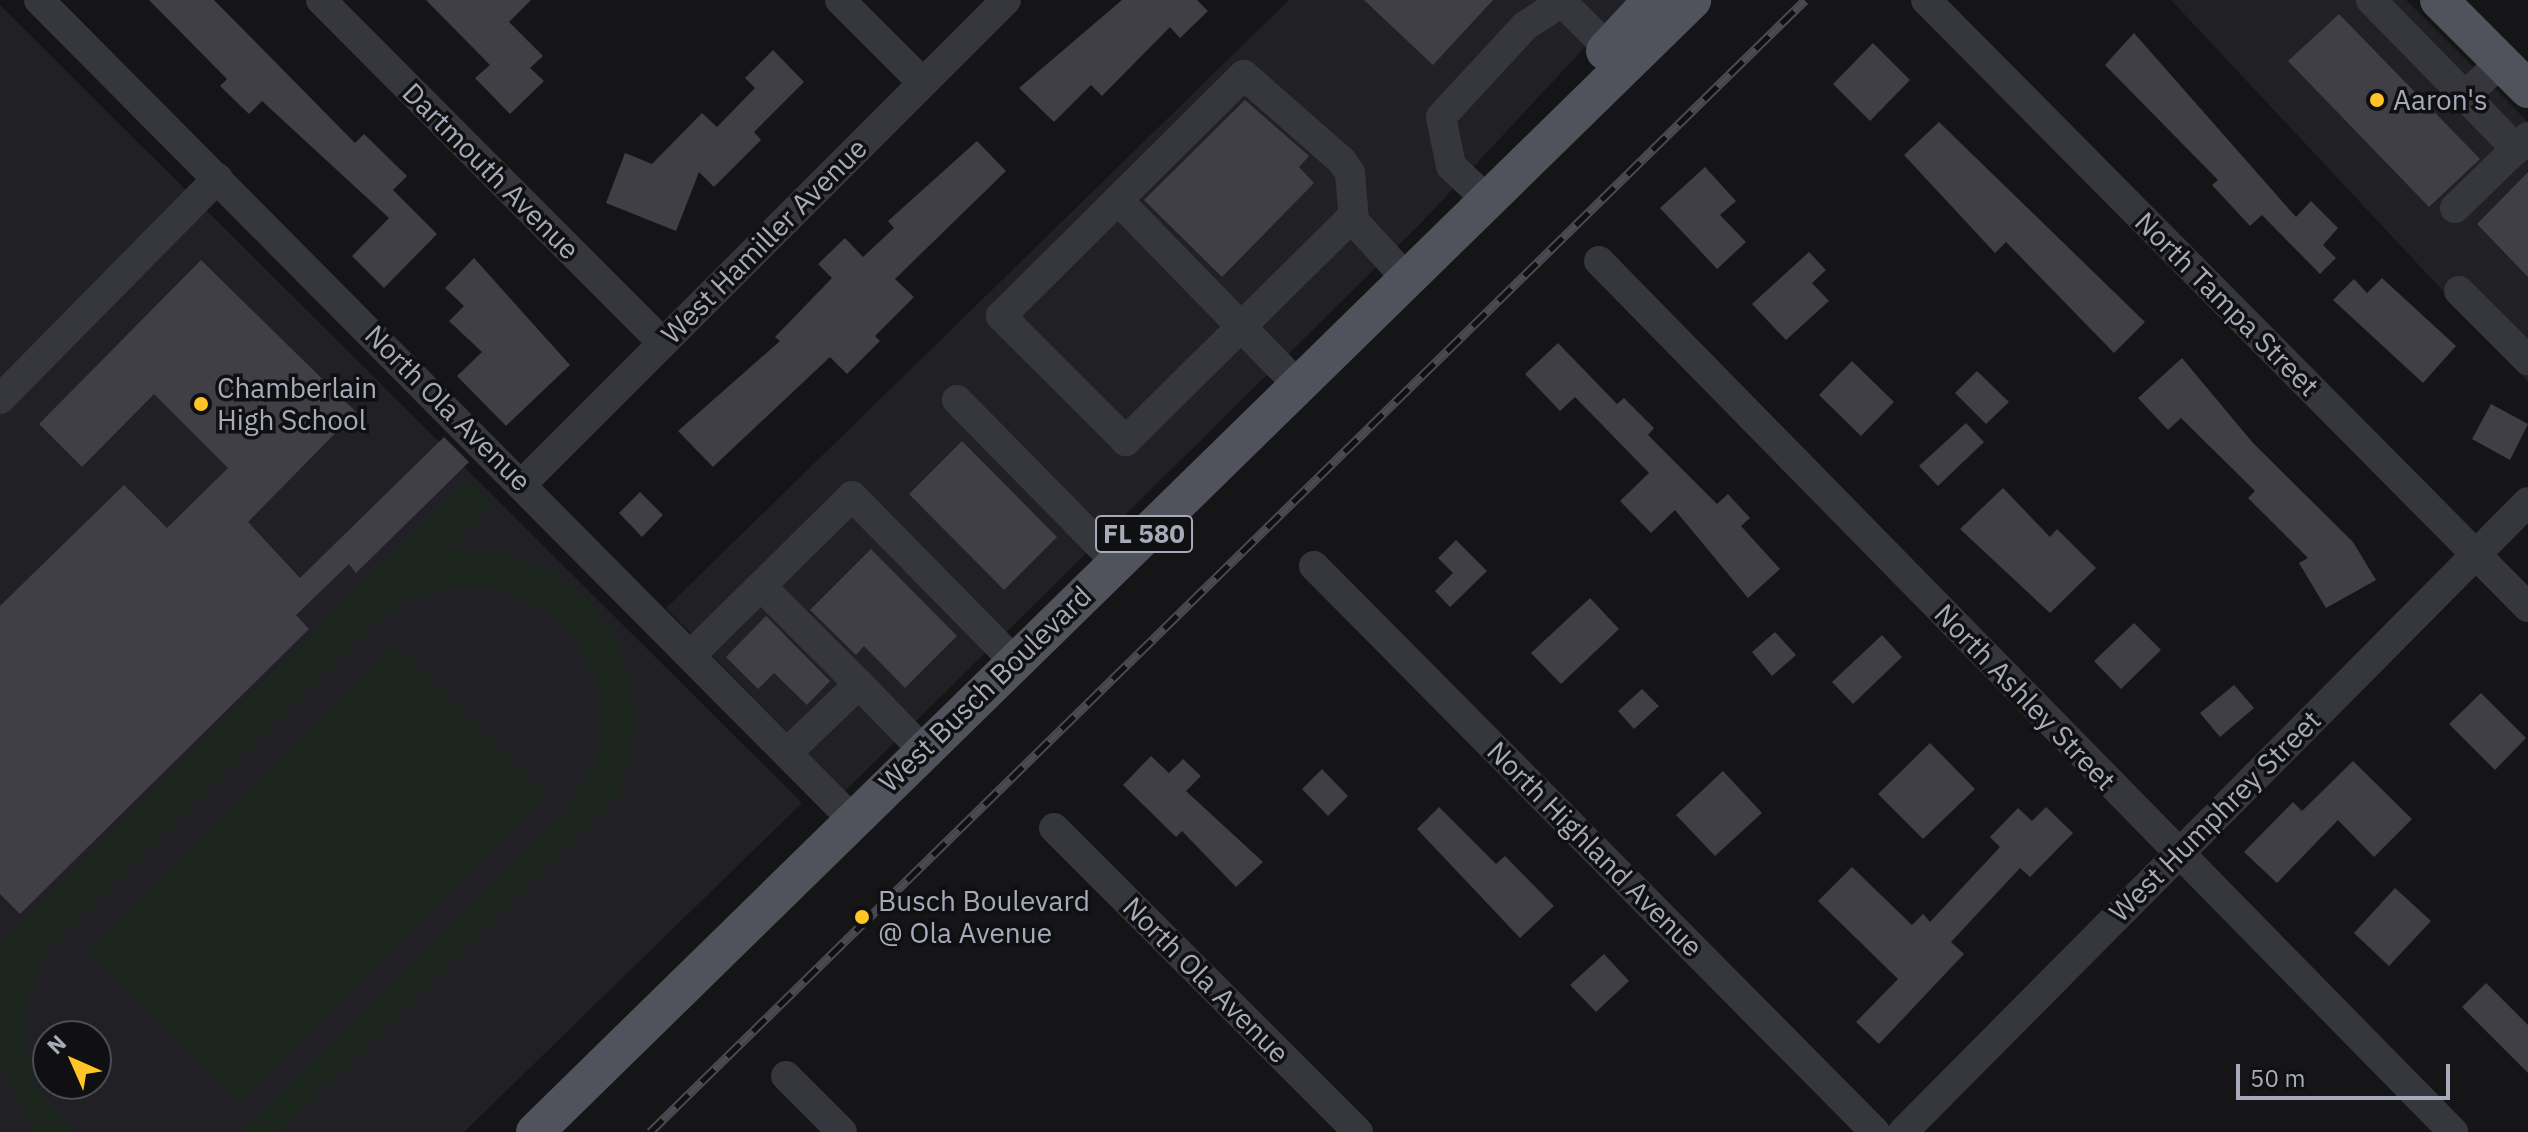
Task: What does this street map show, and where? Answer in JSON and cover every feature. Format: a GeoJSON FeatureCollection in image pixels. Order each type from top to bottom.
{"type":"FeatureCollection","features":[{"type":"Feature","properties":{"kind":"main road","name":"West Busch Boulevard"},"geometry":{"type":"LineString","coordinates":[[1437,248],[1652,0]]}},
{"type":"Feature","properties":{"kind":"main road","name":"West Busch Boulevard"},"geometry":{"type":"LineString","coordinates":[[535,1132],[1692,0]]}},
{"type":"Feature","properties":{"kind":"main road"},"geometry":{"type":"LineString","coordinates":[[2439,0],[2528,89]]}},
{"type":"Feature","properties":{"kind":"street","name":"North Ola Avenue"},"geometry":{"type":"LineString","coordinates":[[39,0],[523,483],[852,819]]}},
{"type":"Feature","properties":{"kind":"street","name":"Dartmouth Avenue"},"geometry":{"type":"LineString","coordinates":[[321,0],[662,342]]}},
{"type":"Feature","properties":{"kind":"street"},"geometry":{"type":"LineString","coordinates":[[840,0],[923,83]]}},
{"type":"Feature","properties":{"kind":"street","name":"West Hamiller Avenue"},"geometry":{"type":"LineString","coordinates":[[523,483],[1006,0]]}},
{"type":"Feature","properties":{"kind":"street","name":"North Tampa Street"},"geometry":{"type":"LineString","coordinates":[[1926,0],[2528,607]]}},
{"type":"Feature","properties":{"kind":"street"},"geometry":{"type":"LineString","coordinates":[[2371,0],[2465,96],[2522,143],[2455,208]]}},
{"type":"Feature","properties":{"kind":"street"},"geometry":{"type":"LineString","coordinates":[[1482,195],[1451,166],[1441,117],[1525,26],[1562,1],[1608,48]]}},
{"type":"Feature","properties":{"kind":"street"},"geometry":{"type":"LineString","coordinates":[[2465,96],[2501,62]]}},
{"type":"Feature","properties":{"kind":"street"},"geometry":{"type":"LineString","coordinates":[[1353,216],[1126,441],[1001,316],[1244,75],[1342,161],[1350,173],[1353,216],[1406,278]]}},
{"type":"Feature","properties":{"kind":"street"},"geometry":{"type":"LineString","coordinates":[[0,399],[218,178]]}},
{"type":"Feature","properties":{"kind":"street"},"geometry":{"type":"LineString","coordinates":[[1118,200],[1298,385]]}},
{"type":"Feature","properties":{"kind":"street","name":"North Ashley Street"},"geometry":{"type":"LineString","coordinates":[[1599,261],[2453,1132]]}},
{"type":"Feature","properties":{"kind":"street"},"geometry":{"type":"LineString","coordinates":[[2459,291],[2528,360]]}},
{"type":"Feature","properties":{"kind":"street"},"geometry":{"type":"LineString","coordinates":[[957,400],[1116,562]]}},
{"type":"Feature","properties":{"kind":"street"},"geometry":{"type":"LineString","coordinates":[[691,655],[852,496],[1014,661]]}},
{"type":"Feature","properties":{"kind":"street","name":"West Humphrey Street"},"geometry":{"type":"LineString","coordinates":[[1903,1132],[2528,502]]}},
{"type":"Feature","properties":{"kind":"street","name":"North Highland Avenue"},"geometry":{"type":"LineString","coordinates":[[1314,566],[1875,1132]]}},
{"type":"Feature","properties":{"kind":"street"},"geometry":{"type":"LineString","coordinates":[[761,586],[923,750]]}},
{"type":"Feature","properties":{"kind":"street"},"geometry":{"type":"LineString","coordinates":[[787,753],[859,684]]}},
{"type":"Feature","properties":{"kind":"street","name":"North Ola Avenue"},"geometry":{"type":"LineString","coordinates":[[1054,828],[1358,1132]]}},
{"type":"Feature","properties":{"kind":"street"},"geometry":{"type":"LineString","coordinates":[[786,1076],[842,1132]]}},
{"type":"Feature","properties":{"kind":"shaded area"},"geometry":{"type":"Polygon","coordinates":[[[1289,0],[1629,0],[1421,223],[845,791],[666,608],[1289,0]]]}},
{"type":"Feature","properties":{"kind":"shaded area"},"geometry":{"type":"Polygon","coordinates":[[[2171,0],[2406,0],[2528,122],[2528,382],[2171,0]]]}},
{"type":"Feature","properties":{"kind":"shaded area","name":"Chamberlain High School"},"geometry":{"type":"Polygon","coordinates":[[[0,5],[802,803],[464,1132],[0,1132],[0,5]]]}},
{"type":"Feature","properties":{"kind":"shaded area"},"geometry":{"type":"Polygon","coordinates":[[[469,479],[494,505],[450,550],[496,552],[546,568],[589,600],[620,644],[638,721],[620,796],[280,1132],[240,1132],[561,816],[595,763],[602,721],[595,679],[577,642],[547,612],[490,587],[447,588],[407,600],[373,625],[50,947],[25,1005],[25,1047],[32,1070],[32,1100],[48,1100],[74,1132],[35,1132],[0,1062],[0,942],[469,479]]]}},
{"type":"Feature","properties":{"kind":"shaded area"},"geometry":{"type":"Polygon","coordinates":[[[395,645],[546,796],[240,1104],[88,953],[395,645]]]}},
{"type":"Feature","properties":{"kind":"building"},"geometry":{"type":"Polygon","coordinates":[[[149,0],[214,0],[355,143],[364,134],[407,176],[393,190],[437,234],[384,288],[352,256],[389,218],[262,101],[249,114],[220,86],[227,79],[149,0]]]}},
{"type":"Feature","properties":{"kind":"building"},"geometry":{"type":"Polygon","coordinates":[[[426,0],[531,0],[509,22],[543,56],[530,68],[544,81],[510,114],[475,78],[490,65],[426,0]]]}},
{"type":"Feature","properties":{"kind":"building"},"geometry":{"type":"Polygon","coordinates":[[[1122,0],[1197,0],[1208,11],[1180,38],[1170,27],[1102,96],[1091,85],[1054,122],[1019,88],[1122,0]]]}},
{"type":"Feature","properties":{"kind":"building"},"geometry":{"type":"Polygon","coordinates":[[[1364,0],[1493,0],[1433,65],[1364,0]]]}},
{"type":"Feature","properties":{"kind":"building"},"geometry":{"type":"Polygon","coordinates":[[[2339,14],[2480,159],[2429,207],[2288,61],[2339,14]]]}},
{"type":"Feature","properties":{"kind":"building"},"geometry":{"type":"Polygon","coordinates":[[[2134,33],[2296,217],[2311,201],[2338,228],[2323,245],[2336,258],[2320,274],[2262,215],[2250,226],[2212,185],[2218,180],[2105,65],[2134,33]]]}},
{"type":"Feature","properties":{"kind":"building"},"geometry":{"type":"Polygon","coordinates":[[[1873,43],[1910,80],[1870,121],[1833,84],[1873,43]]]}},
{"type":"Feature","properties":{"kind":"building"},"geometry":{"type":"Polygon","coordinates":[[[773,50],[804,82],[754,132],[761,140],[714,187],[699,172],[676,231],[606,203],[625,153],[652,164],[702,113],[717,127],[755,88],[745,78],[773,50]]]}},
{"type":"Feature","properties":{"kind":"building"},"geometry":{"type":"Polygon","coordinates":[[[1245,100],[1309,156],[1299,167],[1314,183],[1222,277],[1144,200],[1245,100]]]}},
{"type":"Feature","properties":{"kind":"building"},"geometry":{"type":"Polygon","coordinates":[[[1939,122],[2145,322],[2114,353],[2006,242],[1995,253],[1904,155],[1939,122]]]}},
{"type":"Feature","properties":{"kind":"building"},"geometry":{"type":"Polygon","coordinates":[[[977,141],[1006,171],[895,279],[914,297],[875,336],[880,341],[847,374],[830,357],[713,467],[678,431],[780,341],[775,337],[832,278],[818,264],[845,238],[863,257],[894,228],[888,221],[977,141]]]}},
{"type":"Feature","properties":{"kind":"building"},"geometry":{"type":"Polygon","coordinates":[[[1705,167],[1736,201],[1720,215],[1746,242],[1717,269],[1660,208],[1705,167]]]}},
{"type":"Feature","properties":{"kind":"building"},"geometry":{"type":"Polygon","coordinates":[[[2528,172],[2528,277],[2477,224],[2528,172]]]}},
{"type":"Feature","properties":{"kind":"building"},"geometry":{"type":"Polygon","coordinates":[[[1809,252],[1826,270],[1812,283],[1829,301],[1786,340],[1752,304],[1809,252]]]}},
{"type":"Feature","properties":{"kind":"building"},"geometry":{"type":"Polygon","coordinates":[[[474,258],[570,365],[506,426],[457,376],[482,352],[449,321],[464,306],[445,288],[474,258]]]}},
{"type":"Feature","properties":{"kind":"building"},"geometry":{"type":"Polygon","coordinates":[[[201,260],[356,412],[248,522],[300,578],[444,437],[469,462],[356,573],[349,564],[296,615],[309,629],[20,914],[0,894],[0,606],[124,485],[167,528],[228,468],[154,394],[82,467],[39,424],[201,260]]]}},
{"type":"Feature","properties":{"kind":"building"},"geometry":{"type":"Polygon","coordinates":[[[2382,278],[2456,346],[2423,383],[2333,300],[2354,279],[2367,293],[2382,278]]]}},
{"type":"Feature","properties":{"kind":"building"},"geometry":{"type":"Polygon","coordinates":[[[1558,343],[1617,404],[1624,398],[1654,428],[1648,435],[1717,504],[1728,494],[1750,518],[1741,526],[1780,569],[1748,598],[1675,510],[1651,533],[1620,501],[1649,473],[1575,397],[1560,411],[1525,374],[1558,343]]]}},
{"type":"Feature","properties":{"kind":"building"},"geometry":{"type":"Polygon","coordinates":[[[2182,358],[2253,443],[2353,542],[2376,580],[2326,608],[2299,563],[2308,558],[2248,498],[2255,491],[2181,418],[2168,430],[2138,398],[2182,358]]]}},
{"type":"Feature","properties":{"kind":"building"},"geometry":{"type":"Polygon","coordinates":[[[1852,361],[1894,402],[1861,436],[1819,395],[1852,361]]]}},
{"type":"Feature","properties":{"kind":"building"},"geometry":{"type":"Polygon","coordinates":[[[1977,371],[2009,402],[1986,424],[1955,393],[1977,371]]]}},
{"type":"Feature","properties":{"kind":"building"},"geometry":{"type":"Polygon","coordinates":[[[2491,404],[2528,424],[2510,460],[2472,439],[2491,404]]]}},
{"type":"Feature","properties":{"kind":"building"},"geometry":{"type":"Polygon","coordinates":[[[1966,423],[1984,442],[1938,486],[1919,466],[1966,423]]]}},
{"type":"Feature","properties":{"kind":"building"},"geometry":{"type":"Polygon","coordinates":[[[962,441],[1057,537],[1004,590],[909,494],[962,441]]]}},
{"type":"Feature","properties":{"kind":"building"},"geometry":{"type":"Polygon","coordinates":[[[2003,488],[2050,537],[2057,529],[2096,568],[2050,613],[1960,529],[2003,488]]]}},
{"type":"Feature","properties":{"kind":"building"},"geometry":{"type":"Polygon","coordinates":[[[640,492],[663,515],[642,537],[619,513],[640,492]]]}},
{"type":"Feature","properties":{"kind":"building"},"geometry":{"type":"Polygon","coordinates":[[[1456,540],[1487,571],[1450,607],[1435,591],[1453,573],[1438,558],[1456,540]]]}},
{"type":"Feature","properties":{"kind":"building"},"geometry":{"type":"Polygon","coordinates":[[[871,549],[957,636],[905,688],[864,646],[856,655],[810,610],[871,549]]]}},
{"type":"Feature","properties":{"kind":"building"},"geometry":{"type":"Polygon","coordinates":[[[1590,598],[1619,629],[1561,684],[1531,653],[1590,598]]]}},
{"type":"Feature","properties":{"kind":"building"},"geometry":{"type":"Polygon","coordinates":[[[766,616],[830,681],[807,705],[774,673],[758,689],[726,657],[766,616]]]}},
{"type":"Feature","properties":{"kind":"building"},"geometry":{"type":"Polygon","coordinates":[[[2134,623],[2161,650],[2121,689],[2094,661],[2134,623]]]}},
{"type":"Feature","properties":{"kind":"building"},"geometry":{"type":"Polygon","coordinates":[[[1775,632],[1796,655],[1772,676],[1752,652],[1775,632]]]}},
{"type":"Feature","properties":{"kind":"building"},"geometry":{"type":"Polygon","coordinates":[[[1882,635],[1902,657],[1853,704],[1832,682],[1882,635]]]}},
{"type":"Feature","properties":{"kind":"building"},"geometry":{"type":"Polygon","coordinates":[[[2234,685],[2254,708],[2220,737],[2200,713],[2234,685]]]}},
{"type":"Feature","properties":{"kind":"building"},"geometry":{"type":"Polygon","coordinates":[[[1642,689],[1659,706],[1634,729],[1618,711],[1642,689]]]}},
{"type":"Feature","properties":{"kind":"building"},"geometry":{"type":"Polygon","coordinates":[[[2481,693],[2526,738],[2495,770],[2449,724],[2481,693]]]}},
{"type":"Feature","properties":{"kind":"building"},"geometry":{"type":"Polygon","coordinates":[[[1930,743],[1975,789],[1923,839],[1878,794],[1930,743]]]}},
{"type":"Feature","properties":{"kind":"building"},"geometry":{"type":"Polygon","coordinates":[[[1151,756],[1169,773],[1183,759],[1201,776],[1186,791],[1263,862],[1236,887],[1182,831],[1176,837],[1123,785],[1151,756]]]}},
{"type":"Feature","properties":{"kind":"building"},"geometry":{"type":"Polygon","coordinates":[[[2353,761],[2412,819],[2374,857],[2338,820],[2277,883],[2244,852],[2293,802],[2302,811],[2353,761]]]}},
{"type":"Feature","properties":{"kind":"building"},"geometry":{"type":"Polygon","coordinates":[[[1322,769],[1348,796],[1328,816],[1302,789],[1322,769]]]}},
{"type":"Feature","properties":{"kind":"building"},"geometry":{"type":"Polygon","coordinates":[[[1723,771],[1762,813],[1715,856],[1676,815],[1723,771]]]}},
{"type":"Feature","properties":{"kind":"building"},"geometry":{"type":"Polygon","coordinates":[[[1439,807],[1496,864],[1505,856],[1554,906],[1520,938],[1417,829],[1439,807]]]}},
{"type":"Feature","properties":{"kind":"building"},"geometry":{"type":"Polygon","coordinates":[[[2046,807],[2073,833],[2030,877],[2020,868],[1951,942],[1964,954],[1879,1044],[1856,1022],[1898,979],[1818,901],[1852,867],[1912,925],[1923,914],[1930,922],[2000,847],[1990,837],[2018,808],[2032,821],[2046,807]]]}},
{"type":"Feature","properties":{"kind":"building"},"geometry":{"type":"Polygon","coordinates":[[[2395,888],[2431,921],[2389,966],[2354,933],[2395,888]]]}},
{"type":"Feature","properties":{"kind":"building"},"geometry":{"type":"Polygon","coordinates":[[[1604,954],[1629,981],[1596,1012],[1570,985],[1604,954]]]}},
{"type":"Feature","properties":{"kind":"building"},"geometry":{"type":"Polygon","coordinates":[[[2486,983],[2528,1025],[2528,1073],[2462,1007],[2486,983]]]}},
{"type":"Feature","properties":{"kind":"railway"},"geometry":{"type":"LineString","coordinates":[[650,1132],[1805,0]]}},
{"type":"Feature","properties":{"kind":"place","name":"Aaron's"},"geometry":{"type":"Point","coordinates":[2377,100]}},
{"type":"Feature","properties":{"kind":"place","name":"Chamberlain High School"},"geometry":{"type":"Point","coordinates":[201,404]}},
{"type":"Feature","properties":{"kind":"place","name":"Busch Boulevard @ Ola Avenue"},"geometry":{"type":"Point","coordinates":[862,917]}}]}
